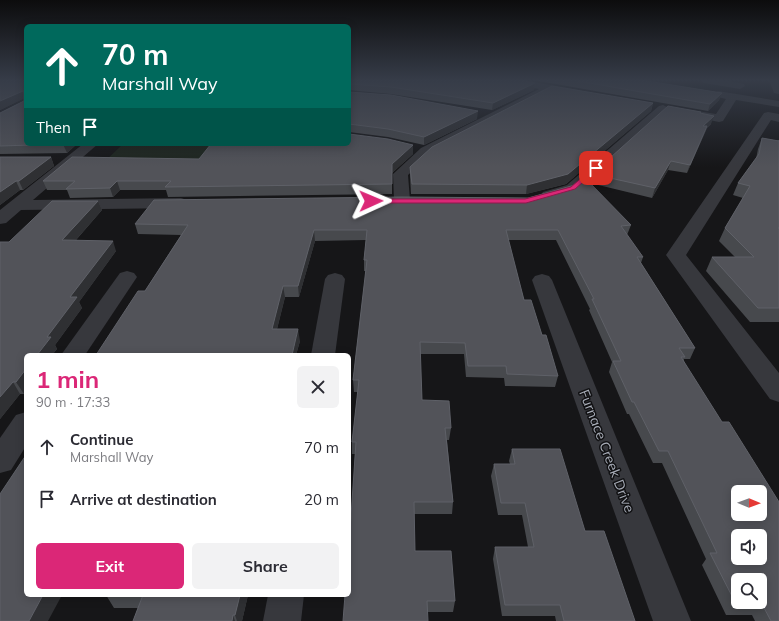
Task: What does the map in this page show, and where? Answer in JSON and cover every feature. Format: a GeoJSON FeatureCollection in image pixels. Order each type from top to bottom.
{"type":"FeatureCollection","features":[{"type":"Feature","properties":{"kind":"street"},"geometry":{"type":"LineString","coordinates":[[402,201],[400,174],[426,151],[507,109]]}},
{"type":"Feature","properties":{"kind":"street"},"geometry":{"type":"LineString","coordinates":[[532,199],[573,188],[662,109]]}},
{"type":"Feature","properties":{"kind":"street"},"geometry":{"type":"LineString","coordinates":[[668,109],[719,118],[725,109]]}},
{"type":"Feature","properties":{"kind":"street"},"geometry":{"type":"LineString","coordinates":[[773,109],[676,255],[779,392]]}},
{"type":"Feature","properties":{"kind":"street"},"geometry":{"type":"LineString","coordinates":[[477,113],[493,116]]}},
{"type":"Feature","properties":{"kind":"street"},"geometry":{"type":"LineString","coordinates":[[0,219],[89,146]]}},
{"type":"Feature","properties":{"kind":"street"},"geometry":{"type":"LineString","coordinates":[[411,148],[426,151]]}},
{"type":"Feature","properties":{"kind":"street"},"geometry":{"type":"LineString","coordinates":[[52,158],[74,158]]}},
{"type":"Feature","properties":{"kind":"street"},"geometry":{"type":"LineString","coordinates":[[17,206],[197,203]]}},
{"type":"Feature","properties":{"kind":"street"},"geometry":{"type":"LineString","coordinates":[[74,353],[127,277]]}},
{"type":"Feature","properties":{"kind":"street"},"geometry":{"type":"LineString","coordinates":[[324,353],[335,279]]}},
{"type":"Feature","properties":{"kind":"street","name":"Furnace Creek Drive"},"geometry":{"type":"LineString","coordinates":[[542,280],[672,621]]}},
{"type":"Feature","properties":{"kind":"street"},"geometry":{"type":"LineString","coordinates":[[0,461],[24,426]]}},
{"type":"Feature","properties":{"kind":"street"},"geometry":{"type":"LineString","coordinates":[[282,621],[286,597]]}},
{"type":"Feature","properties":{"kind":"shaded area"},"geometry":{"type":"Polygon","coordinates":[[[121,146],[211,146],[198,164],[101,165],[121,146]]]}},
{"type":"Feature","properties":{"kind":"building"},"geometry":{"type":"Polygon","coordinates":[[[8,109],[24,109],[24,145],[0,146],[0,113],[8,109]]]}},
{"type":"Feature","properties":{"kind":"building"},"geometry":{"type":"Polygon","coordinates":[[[351,109],[467,109],[478,111],[424,137],[388,129],[351,124],[351,109]]]}},
{"type":"Feature","properties":{"kind":"building"},"geometry":{"type":"Polygon","coordinates":[[[507,109],[646,109],[568,174],[527,185],[412,184],[410,167],[432,147],[507,109]]]}},
{"type":"Feature","properties":{"kind":"building"},"geometry":{"type":"Polygon","coordinates":[[[665,109],[684,109],[714,116],[703,126],[707,126],[690,165],[671,161],[655,188],[592,174],[665,109]]]}},
{"type":"Feature","properties":{"kind":"building"},"geometry":{"type":"Polygon","coordinates":[[[351,134],[388,139],[413,145],[392,164],[392,184],[165,187],[171,181],[117,181],[110,188],[66,189],[75,181],[43,181],[72,157],[199,159],[209,146],[351,146],[351,134]]]}},
{"type":"Feature","properties":{"kind":"building"},"geometry":{"type":"Polygon","coordinates":[[[762,138],[779,141],[779,308],[758,308],[712,257],[754,257],[725,228],[750,186],[738,183],[759,154],[762,138]]]}},
{"type":"Feature","properties":{"kind":"building"},"geometry":{"type":"Polygon","coordinates":[[[0,157],[51,157],[19,181],[16,181],[0,192],[0,157]]]}},
{"type":"Feature","properties":{"kind":"building"},"geometry":{"type":"Polygon","coordinates":[[[586,179],[631,225],[621,226],[643,257],[637,257],[695,348],[679,348],[685,357],[681,357],[722,422],[729,422],[779,502],[779,621],[771,621],[765,609],[767,609],[767,573],[731,573],[731,594],[710,553],[717,553],[668,451],[659,451],[634,402],[632,402],[613,361],[621,361],[592,299],[594,299],[558,230],[506,230],[524,300],[531,300],[542,335],[546,335],[558,376],[507,374],[506,366],[468,366],[465,343],[420,342],[422,400],[449,401],[451,428],[445,428],[453,502],[414,502],[415,551],[451,551],[455,601],[427,601],[428,621],[343,621],[345,597],[351,597],[351,516],[356,442],[352,442],[359,380],[353,380],[367,260],[364,260],[367,230],[314,230],[298,286],[283,286],[272,329],[298,329],[292,353],[97,353],[138,291],[145,291],[188,225],[135,224],[154,200],[402,197],[528,198],[582,183],[586,179]]]}},
{"type":"Feature","properties":{"kind":"building"},"geometry":{"type":"Polygon","coordinates":[[[52,201],[98,201],[62,240],[113,241],[70,297],[77,297],[47,337],[51,337],[39,353],[24,353],[24,372],[16,382],[13,382],[0,397],[0,242],[9,242],[52,201]]]}},
{"type":"Feature","properties":{"kind":"building"},"geometry":{"type":"Polygon","coordinates":[[[512,449],[560,449],[585,531],[604,531],[635,621],[564,621],[560,605],[505,605],[495,547],[534,547],[525,503],[501,503],[494,464],[515,464],[512,449]]]}},
{"type":"Feature","properties":{"kind":"building"},"geometry":{"type":"Polygon","coordinates":[[[24,458],[24,597],[42,597],[29,621],[0,621],[0,494],[24,458]]]}},
{"type":"Feature","properties":{"kind":"building"},"geometry":{"type":"Polygon","coordinates":[[[142,597],[240,597],[232,621],[133,621],[142,597]]]}},
{"type":"Feature","properties":{"kind":"route"},"geometry":{"type":"LineString","coordinates":[[371,201],[526,201],[573,188],[596,168]]}}]}
